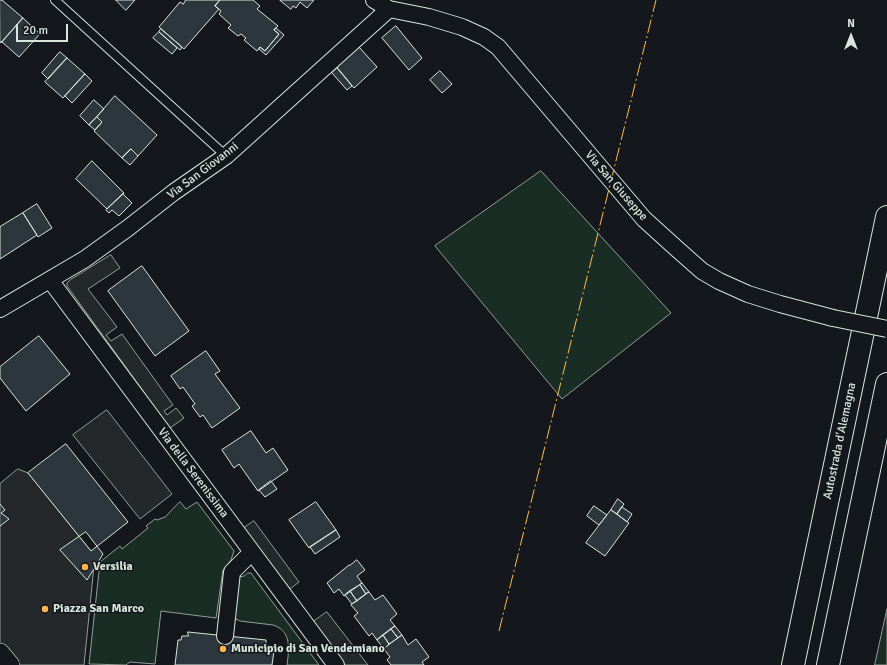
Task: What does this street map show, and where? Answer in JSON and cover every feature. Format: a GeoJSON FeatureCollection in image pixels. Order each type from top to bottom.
{"type":"FeatureCollection","features":[{"type":"Feature","properties":{"kind":"highway","name":"Autostrada d'Alemagna"},"geometry":{"type":"LineString","coordinates":[[793,665],[887,217]]}},
{"type":"Feature","properties":{"kind":"highway"},"geometry":{"type":"LineString","coordinates":[[828,665],[887,384]]}},
{"type":"Feature","properties":{"kind":"street","name":"Via San Giuseppe"},"geometry":{"type":"LineString","coordinates":[[374,0],[389,9],[429,17],[462,27],[484,37],[498,47],[644,219],[702,272],[748,294],[780,304],[833,318],[887,329]]}},
{"type":"Feature","properties":{"kind":"street","name":"Via San Giovanni"},"geometry":{"type":"LineString","coordinates":[[0,309],[91,255],[174,192],[226,156],[389,9]]}},
{"type":"Feature","properties":{"kind":"street","name":"Via della Serenissima"},"geometry":{"type":"LineString","coordinates":[[50,280],[336,665]]}},
{"type":"Feature","properties":{"kind":"street"},"geometry":{"type":"LineString","coordinates":[[225,636],[232,572],[252,552]]}},
{"type":"Feature","properties":{"kind":"street"},"geometry":{"type":"LineString","coordinates":[[0,652],[10,665]]}},
{"type":"Feature","properties":{"kind":"lane"},"geometry":{"type":"LineString","coordinates":[[55,0],[226,156]]}},
{"type":"Feature","properties":{"kind":"green space"},"geometry":{"type":"Polygon","coordinates":[[[541,171],[671,313],[562,399],[435,246],[541,171]]]}},
{"type":"Feature","properties":{"kind":"green space"},"geometry":{"type":"Polygon","coordinates":[[[180,502],[186,509],[197,502],[234,551],[231,560],[223,570],[216,618],[161,611],[155,664],[130,662],[126,665],[89,664],[100,562],[120,546],[122,549],[148,528],[146,526],[155,519],[157,520],[165,517],[180,502]]]}},
{"type":"Feature","properties":{"kind":"green space"},"geometry":{"type":"Polygon","coordinates":[[[251,573],[319,665],[287,665],[288,641],[286,636],[279,628],[273,625],[240,621],[236,619],[235,616],[239,577],[251,573]]]}},
{"type":"Feature","properties":{"kind":"green space"},"geometry":{"type":"Polygon","coordinates":[[[887,609],[887,665],[875,665],[887,609]]]}},
{"type":"Feature","properties":{"kind":"shaded area"},"geometry":{"type":"Polygon","coordinates":[[[111,255],[120,268],[88,289],[117,327],[106,335],[111,341],[122,334],[173,405],[164,411],[167,415],[176,408],[184,418],[170,428],[67,286],[67,283],[70,280],[111,255]]]}},
{"type":"Feature","properties":{"kind":"shaded area"},"geometry":{"type":"Polygon","coordinates":[[[107,410],[172,494],[140,519],[73,435],[107,410]]]}},
{"type":"Feature","properties":{"kind":"shaded area","name":"Piazza San Marco"},"geometry":{"type":"Polygon","coordinates":[[[18,469],[28,473],[91,551],[94,566],[84,665],[10,665],[0,653],[0,484],[18,469]]]}},
{"type":"Feature","properties":{"kind":"shaded area"},"geometry":{"type":"Polygon","coordinates":[[[254,521],[299,582],[290,589],[244,528],[254,521]]]}},
{"type":"Feature","properties":{"kind":"shaded area"},"geometry":{"type":"Polygon","coordinates":[[[327,612],[368,665],[345,665],[313,622],[327,612]]]}},
{"type":"Feature","properties":{"kind":"building"},"geometry":{"type":"Polygon","coordinates":[[[0,0],[2,0],[23,18],[1,43],[0,41],[0,0]]]}},
{"type":"Feature","properties":{"kind":"building"},"geometry":{"type":"Polygon","coordinates":[[[116,0],[135,0],[126,10],[116,0]]]}},
{"type":"Feature","properties":{"kind":"building"},"geometry":{"type":"Polygon","coordinates":[[[186,0],[220,0],[215,6],[219,9],[184,49],[159,27],[180,2],[183,4],[186,0]]]}},
{"type":"Feature","properties":{"kind":"building"},"geometry":{"type":"Polygon","coordinates":[[[220,0],[253,0],[260,6],[257,9],[278,26],[274,30],[279,34],[265,51],[260,47],[257,51],[244,40],[246,38],[241,34],[238,36],[228,28],[231,25],[219,14],[221,11],[215,6],[220,0]]]}},
{"type":"Feature","properties":{"kind":"building"},"geometry":{"type":"Polygon","coordinates":[[[280,0],[314,0],[307,8],[300,2],[296,8],[293,6],[291,9],[280,0]]]}},
{"type":"Feature","properties":{"kind":"building"},"geometry":{"type":"Polygon","coordinates":[[[23,18],[40,34],[19,57],[2,42],[23,18]]]}},
{"type":"Feature","properties":{"kind":"building"},"geometry":{"type":"Polygon","coordinates":[[[396,26],[422,58],[409,70],[382,38],[396,26]]]}},
{"type":"Feature","properties":{"kind":"building"},"geometry":{"type":"Polygon","coordinates":[[[276,28],[284,35],[266,55],[259,49],[260,47],[265,51],[279,34],[274,30],[276,28]]]}},
{"type":"Feature","properties":{"kind":"building"},"geometry":{"type":"Polygon","coordinates":[[[161,29],[182,47],[180,50],[159,32],[161,29]]]}},
{"type":"Feature","properties":{"kind":"building"},"geometry":{"type":"Polygon","coordinates":[[[159,32],[177,48],[172,54],[153,38],[159,32]]]}},
{"type":"Feature","properties":{"kind":"building"},"geometry":{"type":"Polygon","coordinates":[[[359,47],[377,67],[354,88],[336,66],[359,47]]]}},
{"type":"Feature","properties":{"kind":"building"},"geometry":{"type":"Polygon","coordinates":[[[60,52],[67,58],[48,79],[42,73],[60,52]]]}},
{"type":"Feature","properties":{"kind":"building"},"geometry":{"type":"Polygon","coordinates":[[[67,58],[85,74],[63,98],[45,82],[67,58]]]}},
{"type":"Feature","properties":{"kind":"building"},"geometry":{"type":"Polygon","coordinates":[[[337,68],[352,86],[347,90],[332,73],[337,68]]]}},
{"type":"Feature","properties":{"kind":"building"},"geometry":{"type":"Polygon","coordinates":[[[440,71],[452,84],[442,93],[430,80],[440,71]]]}},
{"type":"Feature","properties":{"kind":"building"},"geometry":{"type":"Polygon","coordinates":[[[85,74],[92,81],[72,103],[65,96],[85,74]]]}},
{"type":"Feature","properties":{"kind":"building"},"geometry":{"type":"Polygon","coordinates":[[[115,96],[157,135],[138,156],[131,149],[122,158],[94,131],[102,122],[97,117],[115,96]]]}},
{"type":"Feature","properties":{"kind":"building"},"geometry":{"type":"Polygon","coordinates":[[[94,100],[104,109],[89,125],[80,116],[94,100]]]}},
{"type":"Feature","properties":{"kind":"building"},"geometry":{"type":"Polygon","coordinates":[[[97,117],[102,122],[95,130],[89,125],[97,117]]]}},
{"type":"Feature","properties":{"kind":"building"},"geometry":{"type":"Polygon","coordinates":[[[131,149],[138,156],[130,165],[122,158],[131,149]]]}},
{"type":"Feature","properties":{"kind":"building"},"geometry":{"type":"Polygon","coordinates":[[[92,161],[124,193],[107,209],[76,179],[92,161]]]}},
{"type":"Feature","properties":{"kind":"building"},"geometry":{"type":"Polygon","coordinates":[[[123,194],[132,203],[119,216],[112,210],[109,213],[106,210],[123,194]]]}},
{"type":"Feature","properties":{"kind":"building"},"geometry":{"type":"Polygon","coordinates":[[[37,204],[52,228],[38,237],[23,213],[37,204]]]}},
{"type":"Feature","properties":{"kind":"building"},"geometry":{"type":"Polygon","coordinates":[[[23,213],[37,235],[0,259],[0,227],[23,213]]]}},
{"type":"Feature","properties":{"kind":"building"},"geometry":{"type":"Polygon","coordinates":[[[142,266],[189,331],[155,356],[108,291],[142,266]]]}},
{"type":"Feature","properties":{"kind":"building"},"geometry":{"type":"Polygon","coordinates":[[[39,336],[70,374],[26,411],[0,378],[0,367],[39,336]]]}},
{"type":"Feature","properties":{"kind":"building"},"geometry":{"type":"Polygon","coordinates":[[[206,351],[220,371],[215,374],[240,408],[212,428],[203,415],[200,417],[192,406],[195,404],[183,387],[180,389],[171,376],[206,351]]]}},
{"type":"Feature","properties":{"kind":"building"},"geometry":{"type":"Polygon","coordinates":[[[251,431],[266,453],[273,448],[288,470],[258,491],[239,464],[234,468],[222,450],[251,431]]]}},
{"type":"Feature","properties":{"kind":"building"},"geometry":{"type":"Polygon","coordinates":[[[66,444],[128,522],[91,551],[28,473],[66,444]]]}},
{"type":"Feature","properties":{"kind":"building"},"geometry":{"type":"Polygon","coordinates":[[[271,481],[277,489],[265,497],[259,490],[271,481]]]}},
{"type":"Feature","properties":{"kind":"building"},"geometry":{"type":"Polygon","coordinates":[[[618,499],[624,504],[617,514],[611,510],[618,499]]]}},
{"type":"Feature","properties":{"kind":"building"},"geometry":{"type":"Polygon","coordinates":[[[316,502],[336,530],[309,548],[289,520],[316,502]]]}},
{"type":"Feature","properties":{"kind":"building"},"geometry":{"type":"Polygon","coordinates":[[[0,504],[5,510],[1,513],[9,519],[0,526],[0,504]]]}},
{"type":"Feature","properties":{"kind":"building"},"geometry":{"type":"Polygon","coordinates":[[[594,506],[607,515],[599,525],[587,516],[594,506]]]}},
{"type":"Feature","properties":{"kind":"building"},"geometry":{"type":"Polygon","coordinates":[[[622,507],[632,514],[627,522],[617,514],[622,507]]]}},
{"type":"Feature","properties":{"kind":"building"},"geometry":{"type":"Polygon","coordinates":[[[611,510],[629,523],[605,556],[586,543],[611,510]]]}},
{"type":"Feature","properties":{"kind":"building"},"geometry":{"type":"Polygon","coordinates":[[[336,530],[340,537],[315,554],[310,547],[336,530]]]}},
{"type":"Feature","properties":{"kind":"building","name":"Versilia"},"geometry":{"type":"Polygon","coordinates":[[[86,532],[103,554],[87,580],[60,550],[86,532]]]}},
{"type":"Feature","properties":{"kind":"building"},"geometry":{"type":"Polygon","coordinates":[[[357,560],[365,570],[357,576],[362,583],[344,596],[339,589],[334,593],[327,583],[357,560]]]}},
{"type":"Feature","properties":{"kind":"building"},"geometry":{"type":"Polygon","coordinates":[[[362,583],[369,592],[366,594],[360,585],[362,583]]]}},
{"type":"Feature","properties":{"kind":"building"},"geometry":{"type":"Polygon","coordinates":[[[360,585],[366,594],[357,601],[350,591],[360,585]]]}},
{"type":"Feature","properties":{"kind":"building"},"geometry":{"type":"Polygon","coordinates":[[[350,591],[357,601],[352,604],[345,595],[350,591]]]}},
{"type":"Feature","properties":{"kind":"building"},"geometry":{"type":"Polygon","coordinates":[[[369,592],[375,600],[383,595],[397,614],[390,620],[395,626],[377,640],[372,633],[369,636],[354,616],[358,613],[351,605],[369,592]]]}},
{"type":"Feature","properties":{"kind":"building"},"geometry":{"type":"Polygon","coordinates":[[[395,626],[402,635],[398,638],[391,629],[395,626]]]}},
{"type":"Feature","properties":{"kind":"building"},"geometry":{"type":"Polygon","coordinates":[[[391,629],[398,638],[389,644],[383,635],[391,629]]]}},
{"type":"Feature","properties":{"kind":"building","name":"Municipio di San Vendemiano"},"geometry":{"type":"Polygon","coordinates":[[[188,632],[266,640],[266,647],[270,647],[270,651],[274,651],[272,665],[175,665],[178,640],[181,640],[182,636],[188,636],[188,632]]]}},
{"type":"Feature","properties":{"kind":"building"},"geometry":{"type":"Polygon","coordinates":[[[383,635],[389,644],[384,649],[377,640],[383,635]]]}},
{"type":"Feature","properties":{"kind":"building"},"geometry":{"type":"Polygon","coordinates":[[[402,635],[408,645],[416,639],[429,657],[422,662],[424,665],[391,665],[387,660],[390,657],[384,649],[402,635]]]}},
{"type":"Feature","properties":{"kind":"power"},"geometry":{"type":"LineString","coordinates":[[499,631],[656,0]]}},
{"type":"Feature","properties":{"kind":"place","name":"Versilia"},"geometry":{"type":"Point","coordinates":[85,567]}},
{"type":"Feature","properties":{"kind":"place","name":"Piazza San Marco"},"geometry":{"type":"Point","coordinates":[45,609]}},
{"type":"Feature","properties":{"kind":"place","name":"Municipio di San Vendemiano"},"geometry":{"type":"Point","coordinates":[223,649]}}]}
